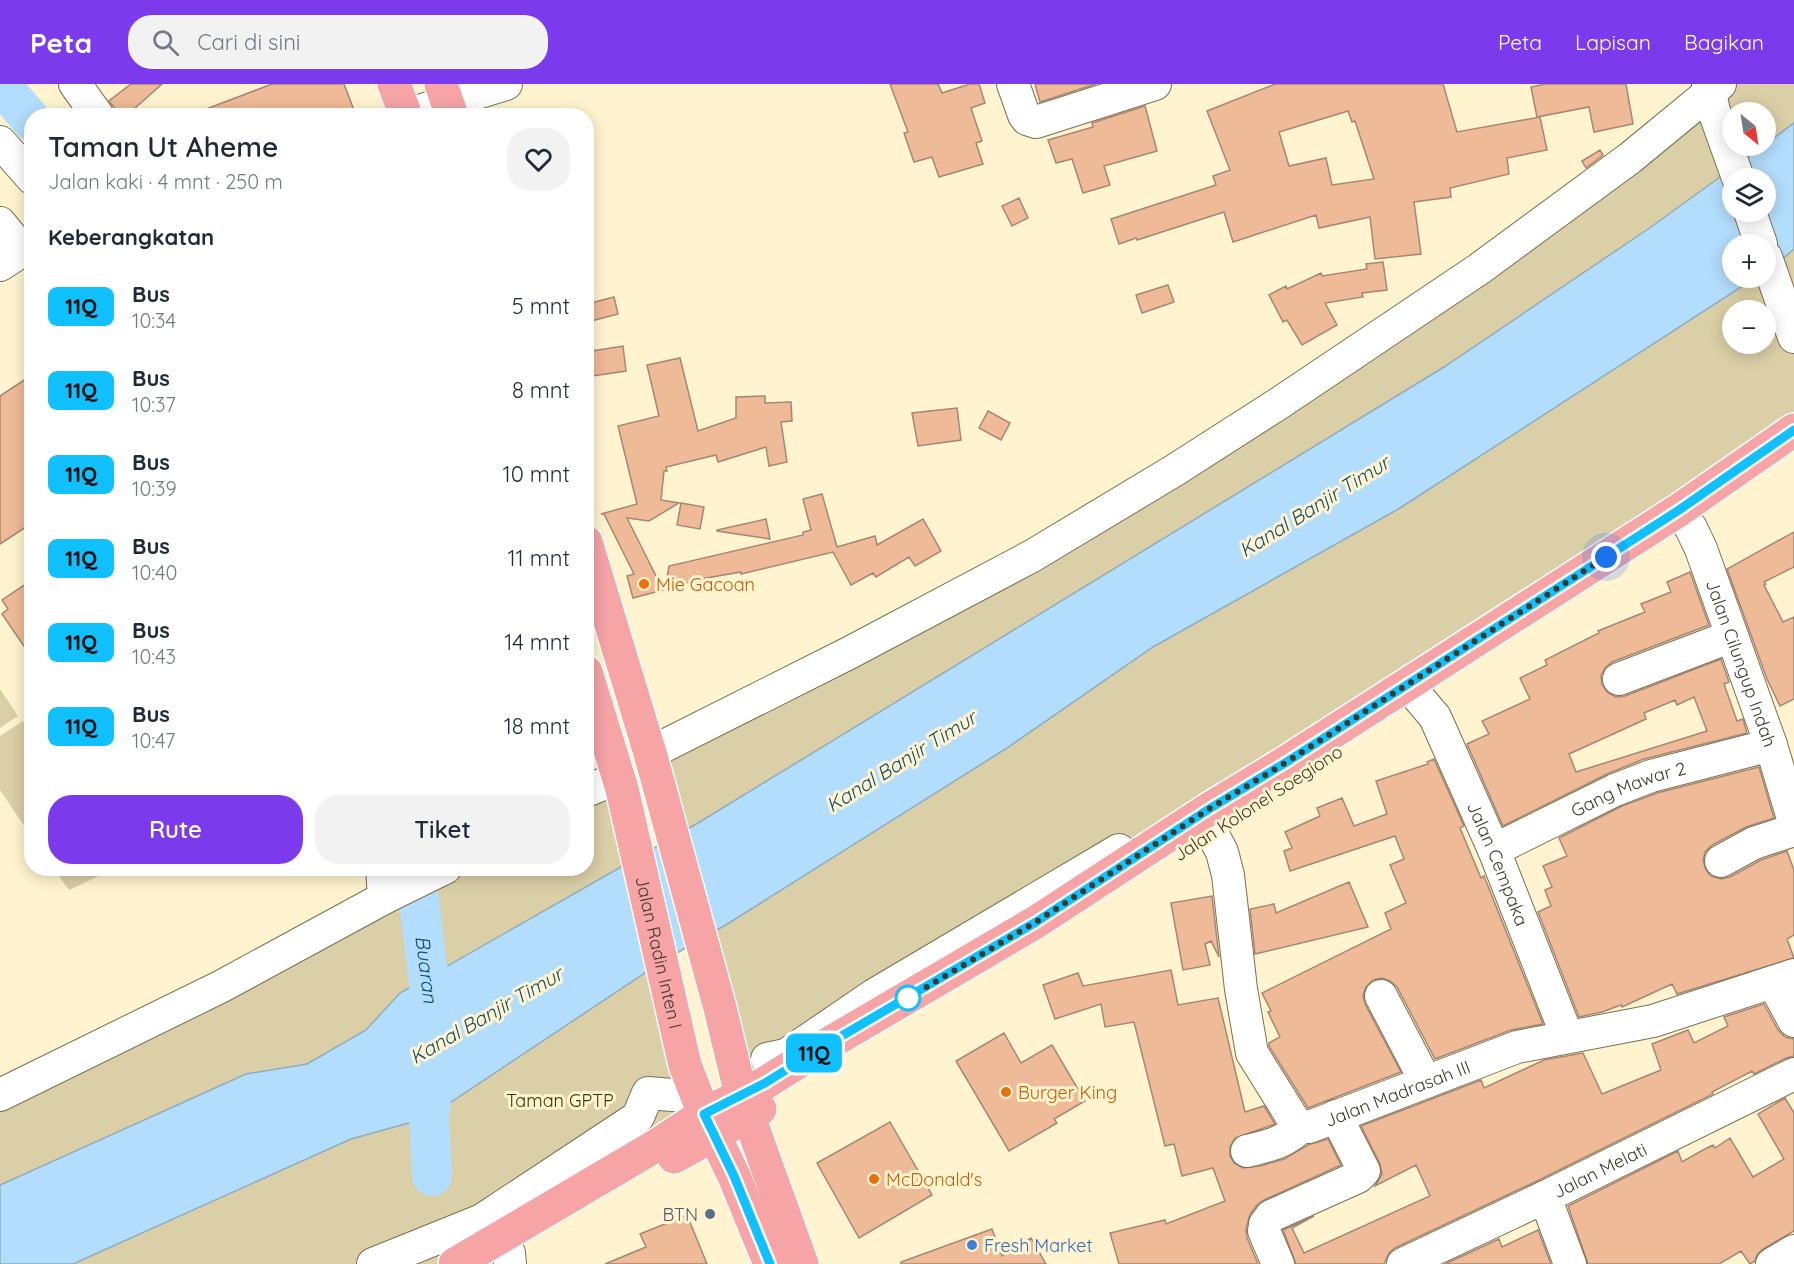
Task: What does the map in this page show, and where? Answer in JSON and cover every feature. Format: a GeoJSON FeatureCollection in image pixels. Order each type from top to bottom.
{"type":"FeatureCollection","features":[{"type":"Feature","properties":{"kind":"main road"},"geometry":{"type":"LineString","coordinates":[[394,84],[403,108]]}},
{"type":"Feature","properties":{"kind":"main road","name":"Jalan Kolonel Soegiono"},"geometry":{"type":"LineString","coordinates":[[698,1106],[745,1105],[888,1036],[993,973],[1349,744],[1685,519],[1794,430]]}},
{"type":"Feature","properties":{"kind":"main road","name":"Jalan Kolonel Soegiono"},"geometry":{"type":"LineString","coordinates":[[745,1105],[778,1064],[821,1048],[1036,922],[1209,809],[1685,519],[1794,457]]}},
{"type":"Feature","properties":{"kind":"main road"},"geometry":{"type":"LineString","coordinates":[[594,568],[654,766],[745,1105],[802,1264]]}},
{"type":"Feature","properties":{"kind":"main road","name":"Jalan Radin Inten I"},"geometry":{"type":"LineString","coordinates":[[594,698],[620,783],[685,1065],[698,1106],[734,1176],[770,1264]]}},
{"type":"Feature","properties":{"kind":"main road"},"geometry":{"type":"LineString","coordinates":[[733,1060],[743,1068],[757,1070],[778,1064]]}},
{"type":"Feature","properties":{"kind":"main road"},"geometry":{"type":"LineString","coordinates":[[455,1264],[495,1250],[657,1145],[698,1106]]}},
{"type":"Feature","properties":{"kind":"main road"},"geometry":{"type":"LineString","coordinates":[[495,1250],[698,1106]]}},
{"type":"Feature","properties":{"kind":"street"},"geometry":{"type":"LineString","coordinates":[[75,84],[92,108]]}},
{"type":"Feature","properties":{"kind":"street"},"geometry":{"type":"LineString","coordinates":[[425,108],[506,84]]}},
{"type":"Feature","properties":{"kind":"street"},"geometry":{"type":"LineString","coordinates":[[1013,84],[1024,115],[1027,119],[1036,122],[1155,84]]}},
{"type":"Feature","properties":{"kind":"street"},"geometry":{"type":"LineString","coordinates":[[654,766],[849,653],[1032,556],[1175,470],[1479,269],[1630,158],[1713,93],[1735,168]]}},
{"type":"Feature","properties":{"kind":"street"},"geometry":{"type":"LineString","coordinates":[[0,142],[24,169]]}},
{"type":"Feature","properties":{"kind":"street"},"geometry":{"type":"LineString","coordinates":[[0,223],[18,253]]}},
{"type":"Feature","properties":{"kind":"street"},"geometry":{"type":"LineString","coordinates":[[1776,286],[1794,338]]}},
{"type":"Feature","properties":{"kind":"street"},"geometry":{"type":"LineString","coordinates":[[778,1064],[786,1055],[874,995],[1151,831],[1735,459],[1794,412]]}},
{"type":"Feature","properties":{"kind":"street","name":"Jalan Cilungup Indah"},"geometry":{"type":"LineString","coordinates":[[1685,519],[1701,549],[1771,745],[1794,822]]}},
{"type":"Feature","properties":{"kind":"street"},"geometry":{"type":"LineString","coordinates":[[1619,679],[1732,636]]}},
{"type":"Feature","properties":{"kind":"street","name":"Jalan Cempaka"},"geometry":{"type":"LineString","coordinates":[[1418,697],[1435,717],[1494,850],[1567,1036]]}},
{"type":"Feature","properties":{"kind":"street","name":"Gang Mawar 2"},"geometry":{"type":"LineString","coordinates":[[1494,850],[1615,790],[1651,776],[1771,745]]}},
{"type":"Feature","properties":{"kind":"street"},"geometry":{"type":"LineString","coordinates":[[594,789],[620,783]]}},
{"type":"Feature","properties":{"kind":"street"},"geometry":{"type":"LineString","coordinates":[[1721,861],[1754,843],[1794,830]]}},
{"type":"Feature","properties":{"kind":"street","name":"Jalan Madrasah III"},"geometry":{"type":"LineString","coordinates":[[1212,833],[1222,852],[1228,875],[1241,989],[1252,1053],[1295,1122],[1302,1126],[1309,1127],[1517,1047],[1653,1021],[1784,979]]}},
{"type":"Feature","properties":{"kind":"street"},"geometry":{"type":"LineString","coordinates":[[0,1095],[222,986],[390,885],[419,876]]}},
{"type":"Feature","properties":{"kind":"street"},"geometry":{"type":"LineString","coordinates":[[1784,979],[1794,1021]]}},
{"type":"Feature","properties":{"kind":"street"},"geometry":{"type":"LineString","coordinates":[[1381,996],[1426,1082]]}},
{"type":"Feature","properties":{"kind":"street","name":"Jalan Melati"},"geometry":{"type":"LineString","coordinates":[[1403,1264],[1545,1197],[1794,1074]]}},
{"type":"Feature","properties":{"kind":"street"},"geometry":{"type":"LineString","coordinates":[[374,1263],[495,1250],[638,1118],[648,1092],[698,1106]]}},
{"type":"Feature","properties":{"kind":"street"},"geometry":{"type":"LineString","coordinates":[[1278,1264],[1264,1231],[1265,1224],[1271,1216],[1358,1177],[1364,1171],[1336,1116]]}},
{"type":"Feature","properties":{"kind":"street"},"geometry":{"type":"LineString","coordinates":[[1247,1151],[1282,1142],[1290,1138],[1302,1126]]}},
{"type":"Feature","properties":{"kind":"street"},"geometry":{"type":"LineString","coordinates":[[1545,1197],[1570,1264]]}},
{"type":"Feature","properties":{"kind":"street"},"geometry":{"type":"LineString","coordinates":[[1772,1264],[1794,1251]]}},
{"type":"Feature","properties":{"kind":"green space"},"geometry":{"type":"Polygon","coordinates":[[[1720,84],[1794,84],[1794,430],[741,1095],[650,753],[1309,384],[1720,84]]]}},
{"type":"Feature","properties":{"kind":"green space"},"geometry":{"type":"Polygon","coordinates":[[[0,689],[18,716],[0,728],[0,689]]]}},
{"type":"Feature","properties":{"kind":"green space"},"geometry":{"type":"Polygon","coordinates":[[[23,721],[24,723],[24,826],[0,790],[0,736],[23,721]]]}},
{"type":"Feature","properties":{"kind":"green space","name":"Taman GPTP"},"geometry":{"type":"Polygon","coordinates":[[[618,778],[680,1109],[657,1145],[455,1264],[0,1264],[0,1095],[431,876],[594,876],[594,788],[618,778]]]}},
{"type":"Feature","properties":{"kind":"green space"},"geometry":{"type":"Polygon","coordinates":[[[59,876],[99,876],[69,890],[59,876]]]}},
{"type":"Feature","properties":{"kind":"water","name":"Kanal Banjir Timur"},"geometry":{"type":"Polygon","coordinates":[[[1794,123],[1794,249],[1780,261],[1776,256],[1776,234],[1722,234],[1722,288],[1740,288],[1400,508],[1153,647],[1007,748],[729,923],[663,961],[427,1118],[351,1139],[73,1264],[0,1264],[0,1185],[246,1074],[307,1064],[366,1030],[400,993],[698,823],[1444,367],[1651,227],[1722,176],[1722,222],[1776,222],[1776,168],[1733,168],[1749,156],[1776,156],[1776,136],[1794,123]]]}},
{"type":"Feature","properties":{"kind":"building"},"geometry":{"type":"Polygon","coordinates":[[[131,84],[162,84],[135,108],[115,108],[109,101],[131,84]]]}},
{"type":"Feature","properties":{"kind":"building"},"geometry":{"type":"Polygon","coordinates":[[[272,84],[344,84],[353,108],[209,108],[272,84]]]}},
{"type":"Feature","properties":{"kind":"building"},"geometry":{"type":"Polygon","coordinates":[[[890,84],[938,84],[942,93],[970,84],[979,84],[985,103],[971,108],[982,141],[976,143],[983,164],[939,177],[932,157],[914,162],[904,133],[908,132],[890,84]]]}},
{"type":"Feature","properties":{"kind":"building"},"geometry":{"type":"Polygon","coordinates":[[[1035,84],[1096,84],[1040,102],[1035,84]]]}},
{"type":"Feature","properties":{"kind":"building"},"geometry":{"type":"Polygon","coordinates":[[[1275,84],[1443,84],[1457,132],[1540,117],[1547,150],[1507,158],[1509,174],[1450,188],[1451,197],[1414,202],[1421,254],[1375,259],[1370,217],[1319,228],[1316,215],[1233,242],[1224,212],[1119,244],[1111,219],[1216,185],[1213,176],[1230,170],[1207,111],[1275,84]],[[1348,111],[1279,132],[1289,166],[1326,158],[1332,185],[1374,179],[1355,121],[1352,122],[1348,111]]]}},
{"type":"Feature","properties":{"kind":"building"},"geometry":{"type":"Polygon","coordinates":[[[1545,84],[1626,84],[1633,124],[1594,132],[1589,107],[1537,117],[1531,87],[1545,84]]]}},
{"type":"Feature","properties":{"kind":"building"},"geometry":{"type":"Polygon","coordinates":[[[1145,106],[1157,151],[1104,166],[1110,185],[1083,193],[1072,159],[1056,163],[1048,140],[1093,127],[1092,123],[1145,106]]]}},
{"type":"Feature","properties":{"kind":"building"},"geometry":{"type":"Polygon","coordinates":[[[1600,150],[1603,155],[1586,168],[1582,161],[1600,150]]]}},
{"type":"Feature","properties":{"kind":"building"},"geometry":{"type":"Polygon","coordinates":[[[1019,198],[1028,218],[1012,226],[1002,206],[1019,198]]]}},
{"type":"Feature","properties":{"kind":"building"},"geometry":{"type":"Polygon","coordinates":[[[1383,262],[1387,290],[1362,293],[1363,297],[1325,303],[1337,325],[1302,345],[1287,320],[1283,322],[1269,295],[1321,273],[1322,276],[1367,269],[1366,264],[1383,262]]]}},
{"type":"Feature","properties":{"kind":"building"},"geometry":{"type":"Polygon","coordinates":[[[1168,285],[1174,302],[1142,313],[1136,295],[1168,285]]]}},
{"type":"Feature","properties":{"kind":"building"},"geometry":{"type":"Polygon","coordinates":[[[614,297],[618,314],[594,320],[594,302],[614,297]]]}},
{"type":"Feature","properties":{"kind":"building"},"geometry":{"type":"Polygon","coordinates":[[[623,346],[626,371],[594,376],[594,351],[623,346]]]}},
{"type":"Feature","properties":{"kind":"building"},"geometry":{"type":"Polygon","coordinates":[[[680,358],[698,431],[736,418],[736,397],[765,396],[765,403],[791,402],[792,421],[781,422],[787,462],[769,466],[766,447],[718,462],[716,455],[666,467],[661,500],[679,503],[649,521],[627,518],[663,590],[633,598],[627,576],[634,574],[604,514],[601,514],[637,504],[618,426],[659,416],[647,365],[680,358]]]}},
{"type":"Feature","properties":{"kind":"building"},"geometry":{"type":"Polygon","coordinates":[[[24,380],[24,528],[0,544],[0,396],[24,380]]]}},
{"type":"Feature","properties":{"kind":"building"},"geometry":{"type":"Polygon","coordinates":[[[957,408],[961,440],[918,446],[912,413],[957,408]]]}},
{"type":"Feature","properties":{"kind":"building"},"geometry":{"type":"Polygon","coordinates":[[[988,411],[1010,423],[1001,440],[979,428],[988,411]]]}},
{"type":"Feature","properties":{"kind":"building"},"geometry":{"type":"Polygon","coordinates":[[[822,494],[837,547],[875,536],[877,545],[923,519],[941,551],[915,566],[909,557],[876,577],[873,573],[851,585],[833,552],[741,574],[741,572],[701,579],[665,589],[669,566],[803,535],[803,532],[811,530],[803,499],[822,494]]]}},
{"type":"Feature","properties":{"kind":"building"},"geometry":{"type":"Polygon","coordinates":[[[681,503],[704,507],[700,529],[677,525],[681,503]]]}},
{"type":"Feature","properties":{"kind":"building"},"geometry":{"type":"Polygon","coordinates":[[[766,519],[770,539],[717,531],[717,530],[766,519]]]}},
{"type":"Feature","properties":{"kind":"building"},"geometry":{"type":"Polygon","coordinates":[[[1794,532],[1794,567],[1764,582],[1783,622],[1794,617],[1794,699],[1780,706],[1767,679],[1727,569],[1794,532]]]}},
{"type":"Feature","properties":{"kind":"building"},"geometry":{"type":"Polygon","coordinates":[[[1690,572],[1709,625],[1612,662],[1601,676],[1602,685],[1608,693],[1616,697],[1625,696],[1721,659],[1729,682],[1724,684],[1737,721],[1743,719],[1747,733],[1644,759],[1607,774],[1503,826],[1467,744],[1489,734],[1482,721],[1530,699],[1520,678],[1547,665],[1545,660],[1599,633],[1598,631],[1645,612],[1641,604],[1671,592],[1667,582],[1690,572]],[[1694,697],[1677,705],[1675,700],[1644,713],[1646,719],[1569,754],[1576,772],[1707,731],[1694,697]]]}},
{"type":"Feature","properties":{"kind":"building"},"geometry":{"type":"Polygon","coordinates":[[[24,585],[24,646],[2,614],[8,609],[2,600],[24,585]]]}},
{"type":"Feature","properties":{"kind":"building"},"geometry":{"type":"Polygon","coordinates":[[[1434,759],[1464,826],[1460,828],[1481,878],[1484,876],[1543,1024],[1511,1030],[1435,1059],[1397,987],[1382,978],[1373,980],[1366,987],[1363,995],[1365,1004],[1401,1072],[1308,1108],[1269,1046],[1269,1043],[1280,1037],[1262,993],[1391,929],[1385,913],[1406,903],[1390,865],[1404,859],[1395,836],[1290,871],[1284,851],[1292,848],[1285,832],[1320,816],[1317,808],[1342,798],[1354,826],[1387,814],[1376,781],[1428,764],[1427,762],[1434,759]]]}},
{"type":"Feature","properties":{"kind":"building"},"geometry":{"type":"Polygon","coordinates":[[[1759,767],[1774,818],[1746,827],[1712,845],[1705,852],[1703,861],[1711,876],[1721,879],[1730,877],[1761,860],[1787,851],[1794,870],[1794,935],[1787,939],[1794,958],[1677,994],[1672,984],[1622,1007],[1621,1005],[1579,1017],[1538,912],[1551,906],[1545,890],[1552,887],[1543,866],[1567,856],[1559,838],[1622,806],[1657,793],[1759,767]]]}},
{"type":"Feature","properties":{"kind":"building"},"geometry":{"type":"Polygon","coordinates":[[[1349,882],[1368,927],[1255,954],[1250,909],[1274,904],[1276,913],[1349,882]]]}},
{"type":"Feature","properties":{"kind":"building"},"geometry":{"type":"Polygon","coordinates":[[[1212,896],[1219,957],[1211,941],[1205,944],[1210,965],[1183,970],[1171,903],[1212,896]]]}},
{"type":"Feature","properties":{"kind":"building"},"geometry":{"type":"Polygon","coordinates":[[[1171,970],[1178,1005],[1218,998],[1245,1112],[1264,1106],[1275,1124],[1235,1138],[1230,1147],[1230,1156],[1234,1163],[1243,1168],[1260,1166],[1284,1159],[1308,1145],[1328,1139],[1341,1165],[1257,1205],[1250,1214],[1246,1229],[1247,1238],[1258,1264],[1119,1264],[1110,1233],[1165,1220],[1166,1224],[1225,1201],[1213,1168],[1182,1176],[1174,1144],[1165,1146],[1134,1022],[1105,1027],[1101,1004],[1055,1019],[1043,985],[1078,973],[1083,986],[1171,970]]]}},
{"type":"Feature","properties":{"kind":"building"},"geometry":{"type":"Polygon","coordinates":[[[1764,1004],[1778,1030],[1785,1037],[1794,1039],[1794,1056],[1754,1074],[1752,1071],[1712,1092],[1713,1094],[1395,1248],[1389,1253],[1384,1264],[1296,1264],[1283,1230],[1314,1216],[1292,1228],[1304,1253],[1430,1196],[1416,1165],[1375,1186],[1382,1174],[1380,1164],[1361,1126],[1481,1080],[1484,1088],[1544,1060],[1583,1053],[1602,1094],[1661,1070],[1652,1044],[1688,1030],[1694,1043],[1728,1026],[1724,1017],[1764,1004]]]}},
{"type":"Feature","properties":{"kind":"building","name":"Burger King"},"geometry":{"type":"Polygon","coordinates":[[[1004,1033],[1021,1063],[1052,1045],[1085,1101],[1054,1119],[1057,1123],[1009,1151],[956,1061],[1004,1033]]]}},
{"type":"Feature","properties":{"kind":"building"},"geometry":{"type":"Polygon","coordinates":[[[1785,1098],[1794,1113],[1794,1231],[1763,1249],[1755,1261],[1750,1264],[1741,1251],[1719,1264],[1588,1264],[1568,1206],[1678,1151],[1682,1162],[1713,1145],[1715,1148],[1730,1138],[1753,1177],[1784,1159],[1758,1114],[1785,1098]]]}},
{"type":"Feature","properties":{"kind":"building","name":"McDonald's"},"geometry":{"type":"Polygon","coordinates":[[[890,1122],[932,1195],[859,1238],[817,1163],[890,1122]]]}},
{"type":"Feature","properties":{"kind":"building"},"geometry":{"type":"Polygon","coordinates":[[[687,1215],[707,1264],[605,1264],[646,1247],[640,1234],[687,1215]]]}},
{"type":"Feature","properties":{"kind":"building","name":"Fresh Market"},"geometry":{"type":"Polygon","coordinates":[[[992,1229],[1002,1256],[1031,1238],[1046,1264],[901,1264],[901,1262],[992,1229]]]}},
{"type":"Feature","properties":{"kind":"building"},"geometry":{"type":"Polygon","coordinates":[[[1538,1230],[1551,1264],[1445,1264],[1499,1239],[1502,1247],[1538,1230]]]}},
{"type":"Feature","properties":{"kind":"waterway","name":"Buaran"},"geometry":{"type":"LineString","coordinates":[[0,84],[24,112]]}},
{"type":"Feature","properties":{"kind":"waterway","name":"Buaran"},"geometry":{"type":"LineString","coordinates":[[416,876],[437,1048],[429,1118],[432,1176]]}},
{"type":"Feature","properties":{"kind":"bus line","name":"11Q"},"geometry":{"type":"LineString","coordinates":[[770,1264],[734,1176],[704,1114],[789,1070],[821,1048],[1036,922],[1209,809],[1285,763],[1679,510],[1794,430]]}},
{"type":"Feature","properties":{"kind":"place","name":"Mie Gacoan"},"geometry":{"type":"Point","coordinates":[644,584]}},
{"type":"Feature","properties":{"kind":"place","name":"Burger King"},"geometry":{"type":"Point","coordinates":[1006,1092]}},
{"type":"Feature","properties":{"kind":"place","name":"McDonald's"},"geometry":{"type":"Point","coordinates":[874,1179]}},
{"type":"Feature","properties":{"kind":"place","name":"BTN"},"geometry":{"type":"Point","coordinates":[710,1214]}},
{"type":"Feature","properties":{"kind":"place","name":"Fresh Market"},"geometry":{"type":"Point","coordinates":[972,1245]}},
{"type":"Feature","properties":{"kind":"route"},"geometry":{"type":"LineString","coordinates":[[908,998],[1036,922],[1209,809],[1285,763],[1606,557]]}}]}
